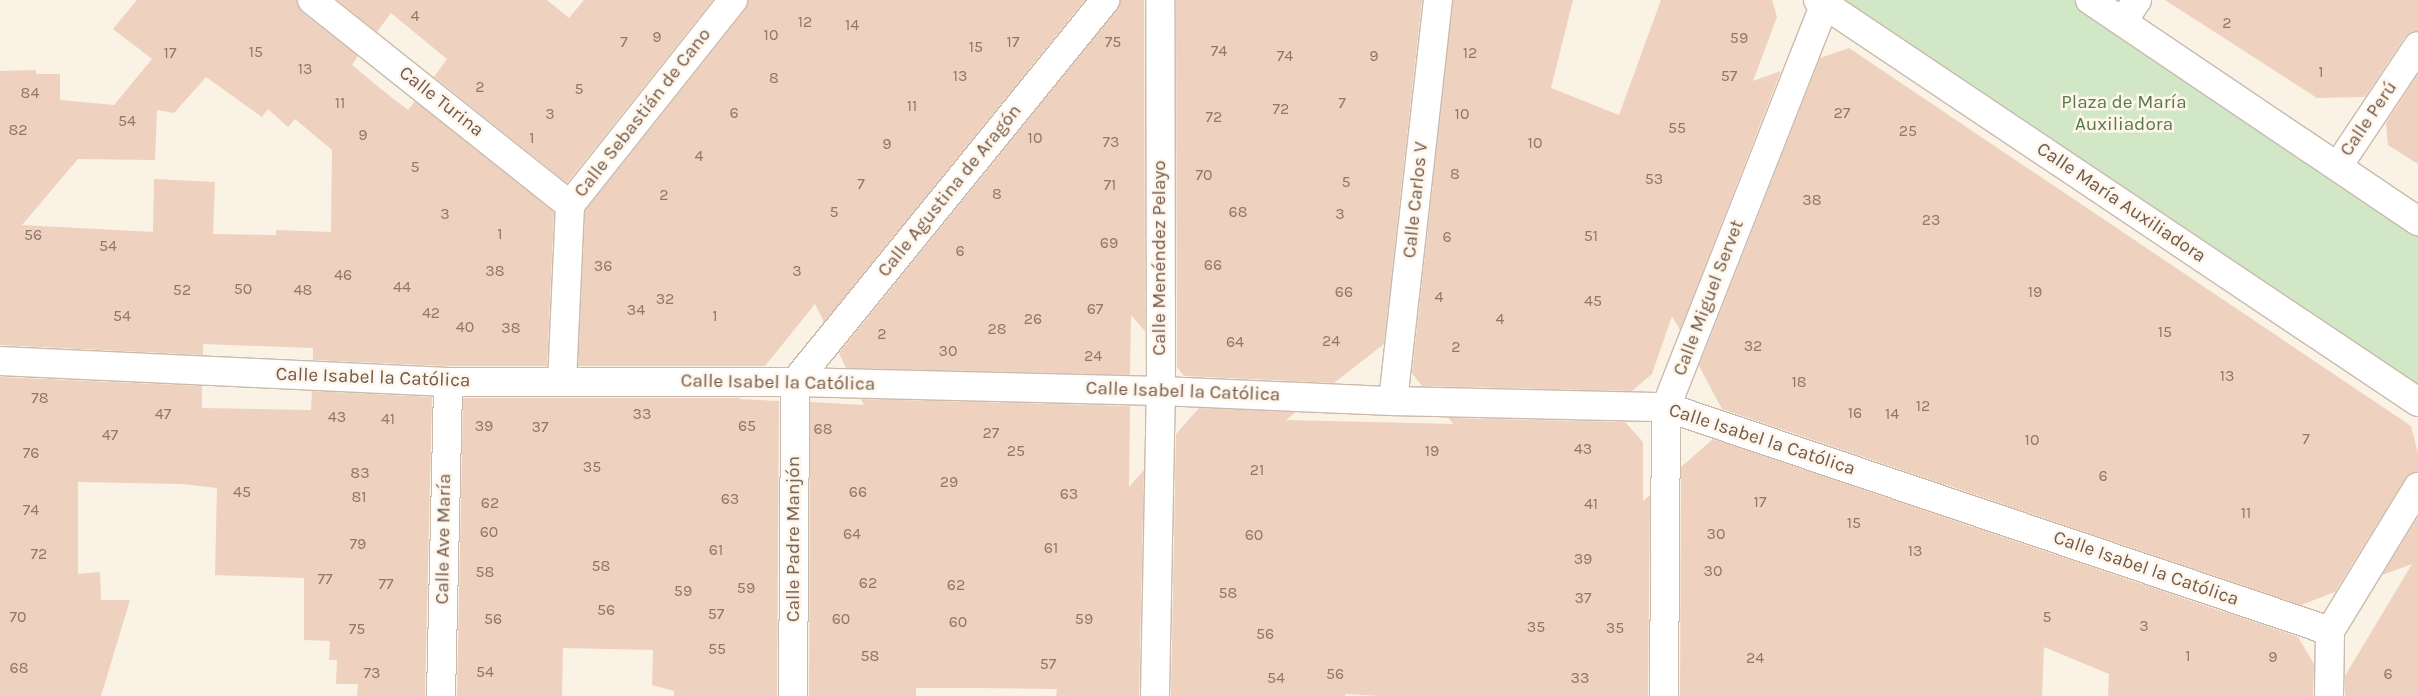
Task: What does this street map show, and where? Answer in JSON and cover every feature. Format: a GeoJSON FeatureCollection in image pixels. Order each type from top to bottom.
{"type":"FeatureCollection","features":[{"type":"Feature","properties":{"kind":"street","name":"Calle Turina"},"geometry":{"type":"LineString","coordinates":[[312,0],[570,205]]}},
{"type":"Feature","properties":{"kind":"street","name":"Calle Sebastián de Cano"},"geometry":{"type":"LineString","coordinates":[[562,382],[570,205],[733,0]]}},
{"type":"Feature","properties":{"kind":"street","name":"Calle Agustina de Aragón"},"geometry":{"type":"LineString","coordinates":[[795,382],[1105,0]]}},
{"type":"Feature","properties":{"kind":"street","name":"Calle Menéndez Pelayo"},"geometry":{"type":"LineString","coordinates":[[1155,696],[1161,391],[1160,0]]}},
{"type":"Feature","properties":{"kind":"street","name":"Calle Carlos V"},"geometry":{"type":"LineString","coordinates":[[1393,401],[1438,0]]}},
{"type":"Feature","properties":{"kind":"street"},"geometry":{"type":"LineString","coordinates":[[2090,0],[2130,11],[2338,166],[2418,220]]}},
{"type":"Feature","properties":{"kind":"street","name":"Calle María Auxiliadora"},"geometry":{"type":"LineString","coordinates":[[1823,1],[2418,402]]}},
{"type":"Feature","properties":{"kind":"street","name":"Calle Miguel Servet"},"geometry":{"type":"LineString","coordinates":[[1664,696],[1666,407],[1823,1]]}},
{"type":"Feature","properties":{"kind":"street","name":"Calle Perú"},"geometry":{"type":"LineString","coordinates":[[2338,166],[2418,46]]}},
{"type":"Feature","properties":{"kind":"street","name":"Calle Isabel la Católica"},"geometry":{"type":"LineString","coordinates":[[0,361],[448,382],[795,382],[1161,391],[1393,401],[1666,407],[2330,631]]}},
{"type":"Feature","properties":{"kind":"street","name":"Calle Ave María"},"geometry":{"type":"LineString","coordinates":[[441,696],[448,382]]}},
{"type":"Feature","properties":{"kind":"street","name":"Calle Padre Manjón"},"geometry":{"type":"LineString","coordinates":[[793,696],[795,382]]}},
{"type":"Feature","properties":{"kind":"street"},"geometry":{"type":"LineString","coordinates":[[2329,696],[2330,631],[2418,487]]}},
{"type":"Feature","properties":{"kind":"green space","name":"Plaza de María Auxiliadora"},"geometry":{"type":"Polygon","coordinates":[[[1826,0],[2090,0],[2418,221],[2418,402],[1826,0]]]}},
{"type":"Feature","properties":{"kind":"building"},"geometry":{"type":"Polygon","coordinates":[[[137,0],[297,0],[302,12],[358,56],[352,65],[381,89],[408,110],[415,101],[554,212],[547,366],[448,366],[313,360],[313,348],[203,344],[203,355],[0,345],[0,71],[36,70],[36,74],[60,74],[60,100],[114,105],[152,59],[113,29],[137,0]],[[206,77],[174,113],[157,110],[155,160],[78,159],[22,225],[153,232],[154,179],[215,182],[213,234],[276,235],[276,230],[331,232],[332,150],[295,119],[288,127],[268,109],[262,117],[206,77]]]}},
{"type":"Feature","properties":{"kind":"building"},"geometry":{"type":"Polygon","coordinates":[[[337,0],[547,0],[569,18],[584,0],[713,0],[567,183],[434,77],[447,59],[391,13],[377,32],[337,0]]]}},
{"type":"Feature","properties":{"kind":"building"},"geometry":{"type":"Polygon","coordinates":[[[748,0],[1085,0],[824,322],[815,304],[765,366],[578,366],[585,211],[745,10],[748,0]]]}},
{"type":"Feature","properties":{"kind":"building"},"geometry":{"type":"Polygon","coordinates":[[[1120,0],[1144,0],[1145,331],[1131,315],[1130,375],[846,368],[839,353],[1117,10],[1120,0]]]}},
{"type":"Feature","properties":{"kind":"building"},"geometry":{"type":"Polygon","coordinates":[[[1176,0],[1422,0],[1384,344],[1334,383],[1184,376],[1177,367],[1176,0]]]}},
{"type":"Feature","properties":{"kind":"building"},"geometry":{"type":"Polygon","coordinates":[[[1453,0],[1573,0],[1551,88],[1619,115],[1661,0],[1772,0],[1777,17],[1753,81],[1781,71],[1680,330],[1672,316],[1652,374],[1632,391],[1422,386],[1412,373],[1453,0]]]}},
{"type":"Feature","properties":{"kind":"building"},"geometry":{"type":"Polygon","coordinates":[[[2165,0],[2418,0],[2418,31],[2411,32],[2405,37],[2365,97],[2317,98],[2165,0]]]}},
{"type":"Feature","properties":{"kind":"building"},"geometry":{"type":"Polygon","coordinates":[[[1849,48],[2411,426],[2418,453],[2418,471],[2410,474],[2405,479],[2335,592],[2301,605],[1722,409],[1699,366],[1820,58],[1849,48]]]}},
{"type":"Feature","properties":{"kind":"building"},"geometry":{"type":"Polygon","coordinates":[[[2418,74],[2418,164],[2388,145],[2386,123],[2418,74]]]}},
{"type":"Feature","properties":{"kind":"building"},"geometry":{"type":"Polygon","coordinates":[[[0,377],[202,386],[202,408],[311,410],[312,391],[432,397],[425,696],[357,696],[358,684],[336,684],[337,660],[329,660],[330,641],[304,640],[304,578],[215,575],[217,488],[182,484],[78,482],[78,574],[100,572],[101,600],[130,600],[101,696],[0,696],[0,377]]]}},
{"type":"Feature","properties":{"kind":"building"},"geometry":{"type":"Polygon","coordinates":[[[463,398],[740,398],[779,401],[777,696],[674,696],[674,691],[652,685],[653,650],[563,648],[562,696],[457,696],[463,398]]]}},
{"type":"Feature","properties":{"kind":"building"},"geometry":{"type":"Polygon","coordinates":[[[861,399],[1130,406],[1129,487],[1144,470],[1139,696],[1056,696],[1057,689],[916,688],[916,696],[809,696],[810,402],[864,405],[861,399]]]}},
{"type":"Feature","properties":{"kind":"building"},"geometry":{"type":"Polygon","coordinates":[[[1199,408],[1296,412],[1286,420],[1453,424],[1449,418],[1625,422],[1643,442],[1643,501],[1650,495],[1648,696],[1380,696],[1345,694],[1345,696],[1171,696],[1176,434],[1199,408]]]}},
{"type":"Feature","properties":{"kind":"building"},"geometry":{"type":"Polygon","coordinates":[[[1713,439],[2298,637],[2314,664],[2313,696],[2108,696],[2109,674],[2044,647],[2042,696],[1680,696],[1681,467],[1713,439]]]}},
{"type":"Feature","properties":{"kind":"building"},"geometry":{"type":"Polygon","coordinates":[[[2418,517],[2418,696],[2345,696],[2345,676],[2412,564],[2382,575],[2418,517]]]}}]}
